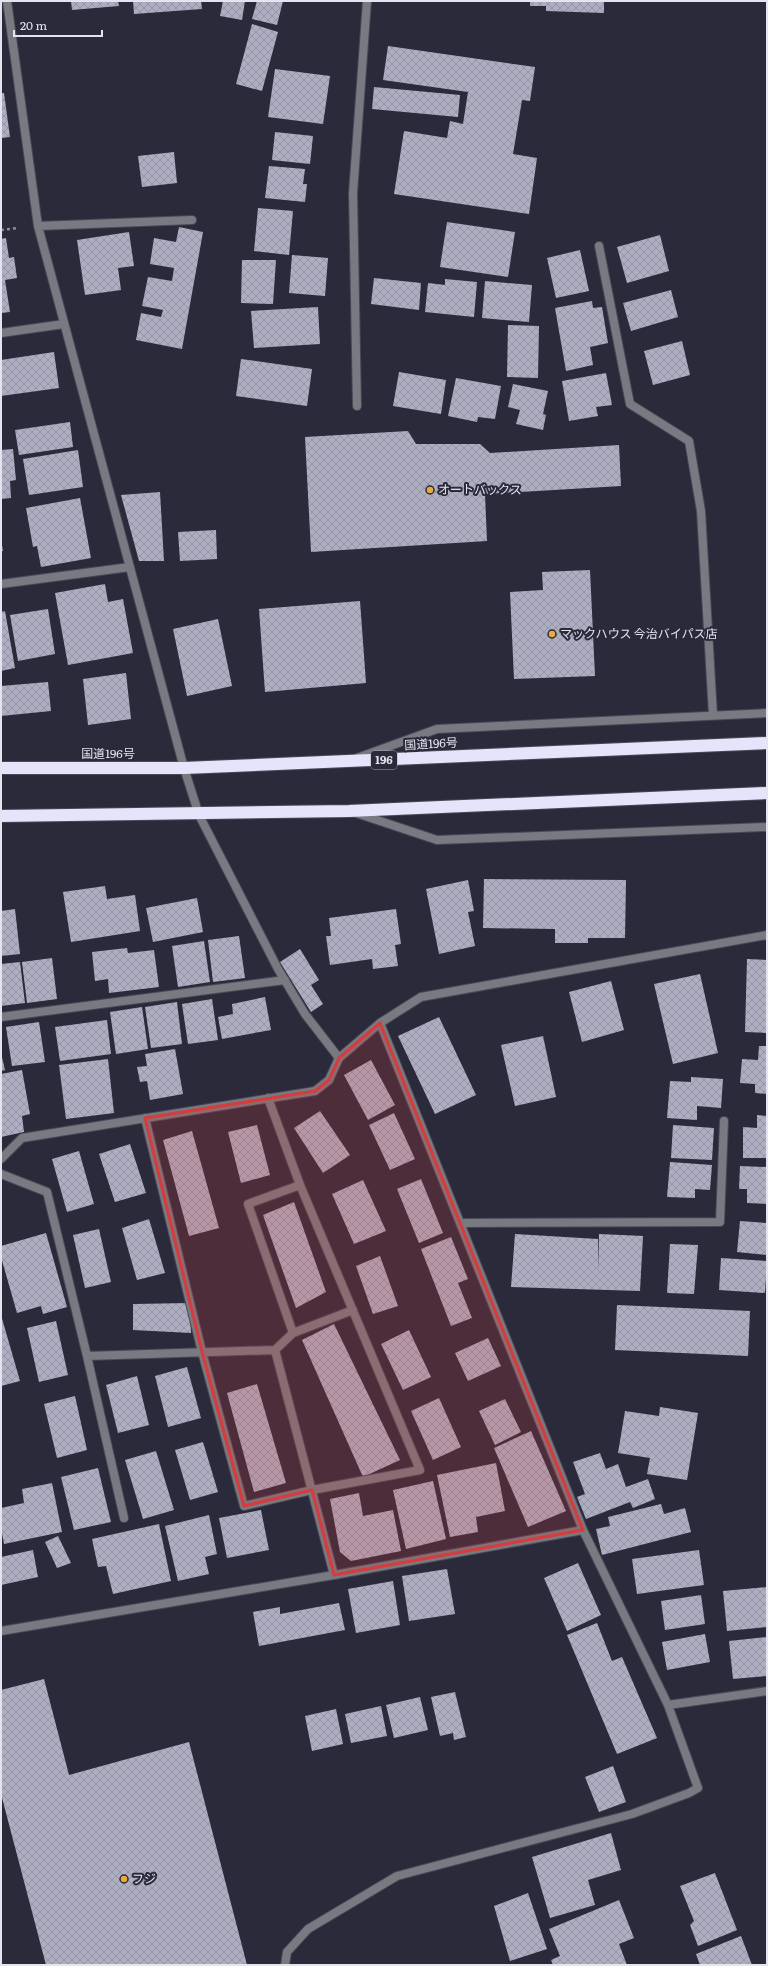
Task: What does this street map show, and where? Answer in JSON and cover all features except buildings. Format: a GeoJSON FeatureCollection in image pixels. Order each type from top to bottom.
{"type":"FeatureCollection","features":[{"type":"Feature","properties":{"kind":"highway","name":"国道196号"},"geometry":{"type":"LineString","coordinates":[[1,768],[184,768],[767,743]]}},
{"type":"Feature","properties":{"kind":"highway"},"geometry":{"type":"LineString","coordinates":[[1,816],[199,815],[349,811],[767,793]]}},
{"type":"Feature","properties":{"kind":"street"},"geometry":{"type":"LineString","coordinates":[[7,1],[38,226],[184,768],[199,815],[285,980],[305,1014],[339,1058]]}},
{"type":"Feature","properties":{"kind":"street"},"geometry":{"type":"LineString","coordinates":[[357,406],[353,193],[367,1]]}},
{"type":"Feature","properties":{"kind":"street"},"geometry":{"type":"LineString","coordinates":[[38,226],[192,220]]}},
{"type":"Feature","properties":{"kind":"street"},"geometry":{"type":"LineString","coordinates":[[599,246],[630,404],[689,440],[701,511],[713,715]]}},
{"type":"Feature","properties":{"kind":"street"},"geometry":{"type":"LineString","coordinates":[[1,333],[64,324]]}},
{"type":"Feature","properties":{"kind":"street"},"geometry":{"type":"LineString","coordinates":[[1,584],[130,567]]}},
{"type":"Feature","properties":{"kind":"street"},"geometry":{"type":"LineString","coordinates":[[345,762],[437,729],[767,713]]}},
{"type":"Feature","properties":{"kind":"street"},"geometry":{"type":"LineString","coordinates":[[349,811],[437,840],[767,827]]}},
{"type":"Feature","properties":{"kind":"street"},"geometry":{"type":"LineString","coordinates":[[1,1159],[22,1138],[315,1091],[329,1080],[339,1058],[380,1023],[421,997],[767,935]]}},
{"type":"Feature","properties":{"kind":"street"},"geometry":{"type":"LineString","coordinates":[[1,1017],[285,980]]}},
{"type":"Feature","properties":{"kind":"street"},"geometry":{"type":"LineString","coordinates":[[285,1965],[287,1952],[308,1930],[397,1876],[632,1814],[689,1793],[698,1788],[668,1705],[583,1530],[380,1023]]}},
{"type":"Feature","properties":{"kind":"street"},"geometry":{"type":"LineString","coordinates":[[145,1118],[202,1352],[244,1506],[312,1490],[420,1470],[300,1185],[268,1098]]}},
{"type":"Feature","properties":{"kind":"street"},"geometry":{"type":"LineString","coordinates":[[460,1222],[720,1222],[724,1121]]}},
{"type":"Feature","properties":{"kind":"street"},"geometry":{"type":"LineString","coordinates":[[1,1174],[47,1192],[87,1356],[124,1518]]}},
{"type":"Feature","properties":{"kind":"street"},"geometry":{"type":"LineString","coordinates":[[293,1333],[248,1204],[300,1185]]}},
{"type":"Feature","properties":{"kind":"street"},"geometry":{"type":"LineString","coordinates":[[87,1356],[275,1350],[293,1333],[352,1310]]}},
{"type":"Feature","properties":{"kind":"street"},"geometry":{"type":"LineString","coordinates":[[275,1350],[334,1575]]}},
{"type":"Feature","properties":{"kind":"street"},"geometry":{"type":"LineString","coordinates":[[1,1631],[334,1575],[583,1530]]}},
{"type":"Feature","properties":{"kind":"street"},"geometry":{"type":"LineString","coordinates":[[668,1705],[767,1691]]}},
{"type":"Feature","properties":{"kind":"highlighted area"},"geometry":{"type":"Polygon","coordinates":[[[380,1023],[583,1530],[334,1575],[312,1490],[244,1506],[202,1352],[145,1118],[315,1091],[329,1080],[339,1058],[380,1023]]]}},
{"type":"Feature","properties":{"kind":"place","name":"オートバックス"},"geometry":{"type":"Point","coordinates":[430,490]}},
{"type":"Feature","properties":{"kind":"place","name":"マックハウス 今治バイパス店"},"geometry":{"type":"Point","coordinates":[552,634]}},
{"type":"Feature","properties":{"kind":"place","name":"フジ"},"geometry":{"type":"Point","coordinates":[124,1879]}}]}
